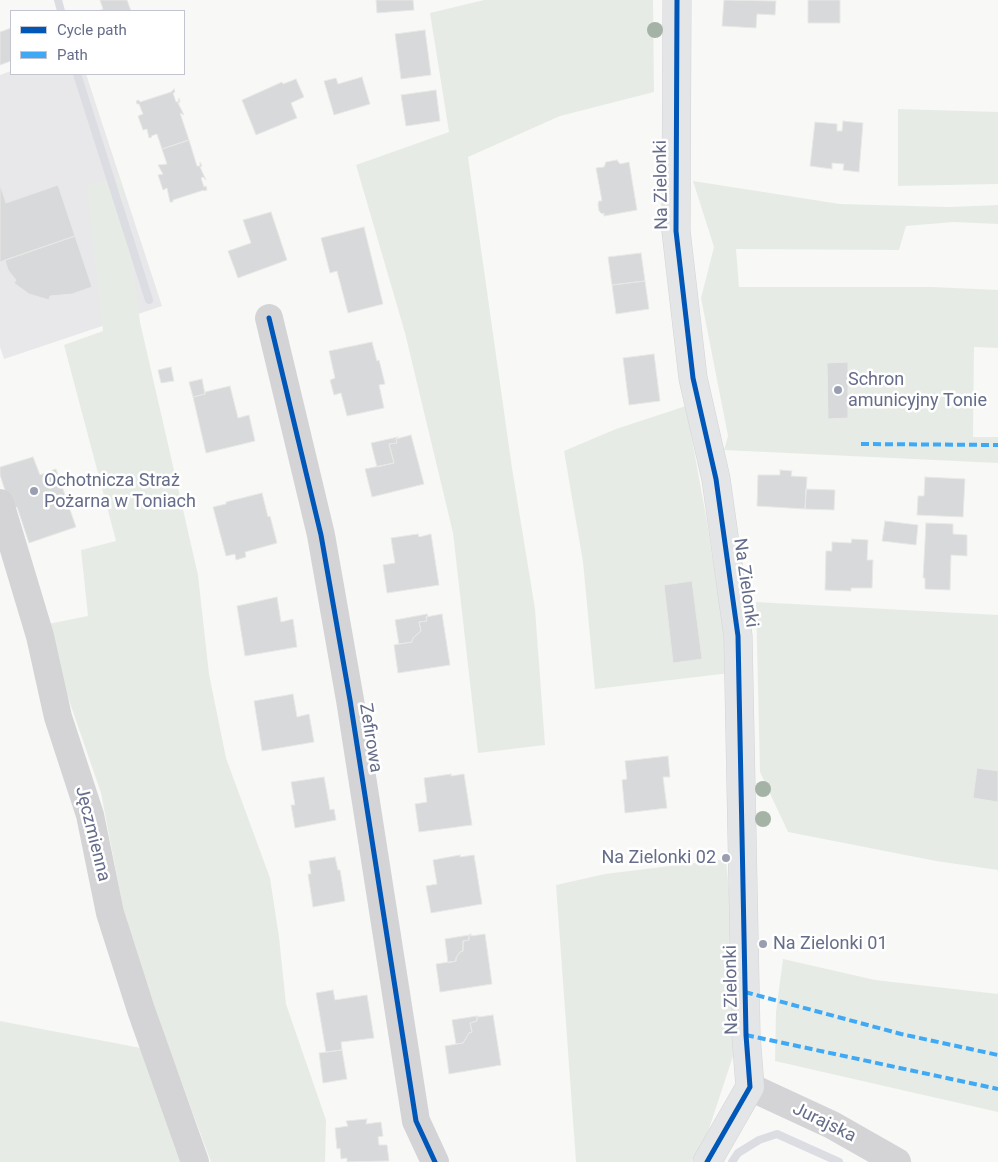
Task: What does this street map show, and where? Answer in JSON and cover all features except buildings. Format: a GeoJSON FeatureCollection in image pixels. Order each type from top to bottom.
{"type":"FeatureCollection","features":[{"type":"Feature","properties":{"kind":"street","name":"Na Zielonki"},"geometry":{"type":"LineString","coordinates":[[677,0],[675,109],[677,241],[693,378],[716,479],[738,636],[746,1035],[750,1088]]}},
{"type":"Feature","properties":{"kind":"street","name":"Zefirowa"},"geometry":{"type":"LineString","coordinates":[[269,318],[321,535],[350,700],[416,1121],[435,1162]]}},
{"type":"Feature","properties":{"kind":"street","name":"Jęczmienna"},"geometry":{"type":"LineString","coordinates":[[0,503],[40,636],[58,717],[90,815],[110,913],[144,1019],[195,1162]]}},
{"type":"Feature","properties":{"kind":"street"},"geometry":{"type":"LineString","coordinates":[[707,1162],[750,1088]]}},
{"type":"Feature","properties":{"kind":"street","name":"Jurajska"},"geometry":{"type":"LineString","coordinates":[[750,1088],[832,1125],[897,1162]]}},
{"type":"Feature","properties":{"kind":"shaded area"},"geometry":{"type":"Polygon","coordinates":[[[484,0],[653,0],[654,92],[560,116],[468,157],[512,468],[535,609],[545,745],[478,753],[453,533],[405,333],[356,165],[449,132],[430,13],[484,0]]]}},
{"type":"Feature","properties":{"kind":"shaded area"},"geometry":{"type":"Polygon","coordinates":[[[10,71],[10,75],[86,75],[162,306],[4,359],[0,347],[0,75],[10,71]]]}},
{"type":"Feature","properties":{"kind":"shaded area"},"geometry":{"type":"Polygon","coordinates":[[[898,109],[998,112],[998,184],[898,186],[898,109]]]}},
{"type":"Feature","properties":{"kind":"shaded area"},"geometry":{"type":"Polygon","coordinates":[[[120,178],[140,322],[198,575],[209,674],[226,758],[270,878],[286,1004],[326,1120],[325,1162],[211,1162],[165,1038],[125,919],[101,793],[43,625],[88,616],[81,550],[116,541],[64,345],[103,331],[87,186],[120,178]]]}},
{"type":"Feature","properties":{"kind":"shaded area"},"geometry":{"type":"Polygon","coordinates":[[[693,181],[840,204],[949,207],[998,205],[998,224],[954,222],[906,226],[899,250],[736,249],[739,287],[932,287],[998,290],[998,348],[974,347],[973,437],[998,437],[998,463],[724,450],[728,436],[701,298],[714,247],[693,181]],[[848,362],[827,363],[828,419],[848,418],[848,362]]]}},
{"type":"Feature","properties":{"kind":"shaded area"},"geometry":{"type":"Polygon","coordinates":[[[686,406],[707,522],[730,673],[595,689],[583,562],[564,451],[616,429],[686,406]]]}},
{"type":"Feature","properties":{"kind":"shaded area"},"geometry":{"type":"Polygon","coordinates":[[[756,602],[998,615],[998,870],[936,861],[788,832],[760,772],[756,602]]]}},
{"type":"Feature","properties":{"kind":"shaded area"},"geometry":{"type":"Polygon","coordinates":[[[726,859],[733,934],[736,1047],[705,1141],[691,1162],[576,1162],[556,885],[605,874],[726,859]]]}},
{"type":"Feature","properties":{"kind":"shaded area"},"geometry":{"type":"Polygon","coordinates":[[[783,959],[875,980],[998,994],[998,1112],[775,1061],[776,1012],[783,959]]]}},
{"type":"Feature","properties":{"kind":"shaded area"},"geometry":{"type":"Polygon","coordinates":[[[0,1021],[146,1049],[190,1162],[0,1162],[0,1021]]]}},
{"type":"Feature","properties":{"kind":"waterway"},"geometry":{"type":"LineString","coordinates":[[58,0],[61,10]]}},
{"type":"Feature","properties":{"kind":"waterway"},"geometry":{"type":"LineString","coordinates":[[77,75],[149,300]]}},
{"type":"Feature","properties":{"kind":"waterway"},"geometry":{"type":"LineString","coordinates":[[732,1162],[738,1153],[759,1140],[777,1134],[839,1162]]}},
{"type":"Feature","properties":{"kind":"marked path"},"geometry":{"type":"LineString","coordinates":[[861,444],[998,445]]}},
{"type":"Feature","properties":{"kind":"marked path"},"geometry":{"type":"LineString","coordinates":[[745,992],[901,1034],[998,1055]]}},
{"type":"Feature","properties":{"kind":"marked path"},"geometry":{"type":"LineString","coordinates":[[746,1035],[998,1089]]}},
{"type":"Feature","properties":{"kind":"cycle path"},"geometry":{"type":"LineString","coordinates":[[677,0],[676,231],[693,378],[716,479],[738,636],[746,1035],[750,1087],[707,1162]]}},
{"type":"Feature","properties":{"kind":"cycle path"},"geometry":{"type":"LineString","coordinates":[[269,318],[321,535],[350,700],[416,1121],[435,1162]]}},
{"type":"Feature","properties":{"kind":"place","name":"Schron amunicyjny Tonie"},"geometry":{"type":"Point","coordinates":[838,390]}},
{"type":"Feature","properties":{"kind":"place","name":"Ochotnicza Straż Pożarna w Toniach"},"geometry":{"type":"Point","coordinates":[34,491]}},
{"type":"Feature","properties":{"kind":"place","name":"Na Zielonki 02"},"geometry":{"type":"Point","coordinates":[726,858]}},
{"type":"Feature","properties":{"kind":"place","name":"Na Zielonki 01"},"geometry":{"type":"Point","coordinates":[763,944]}}]}
